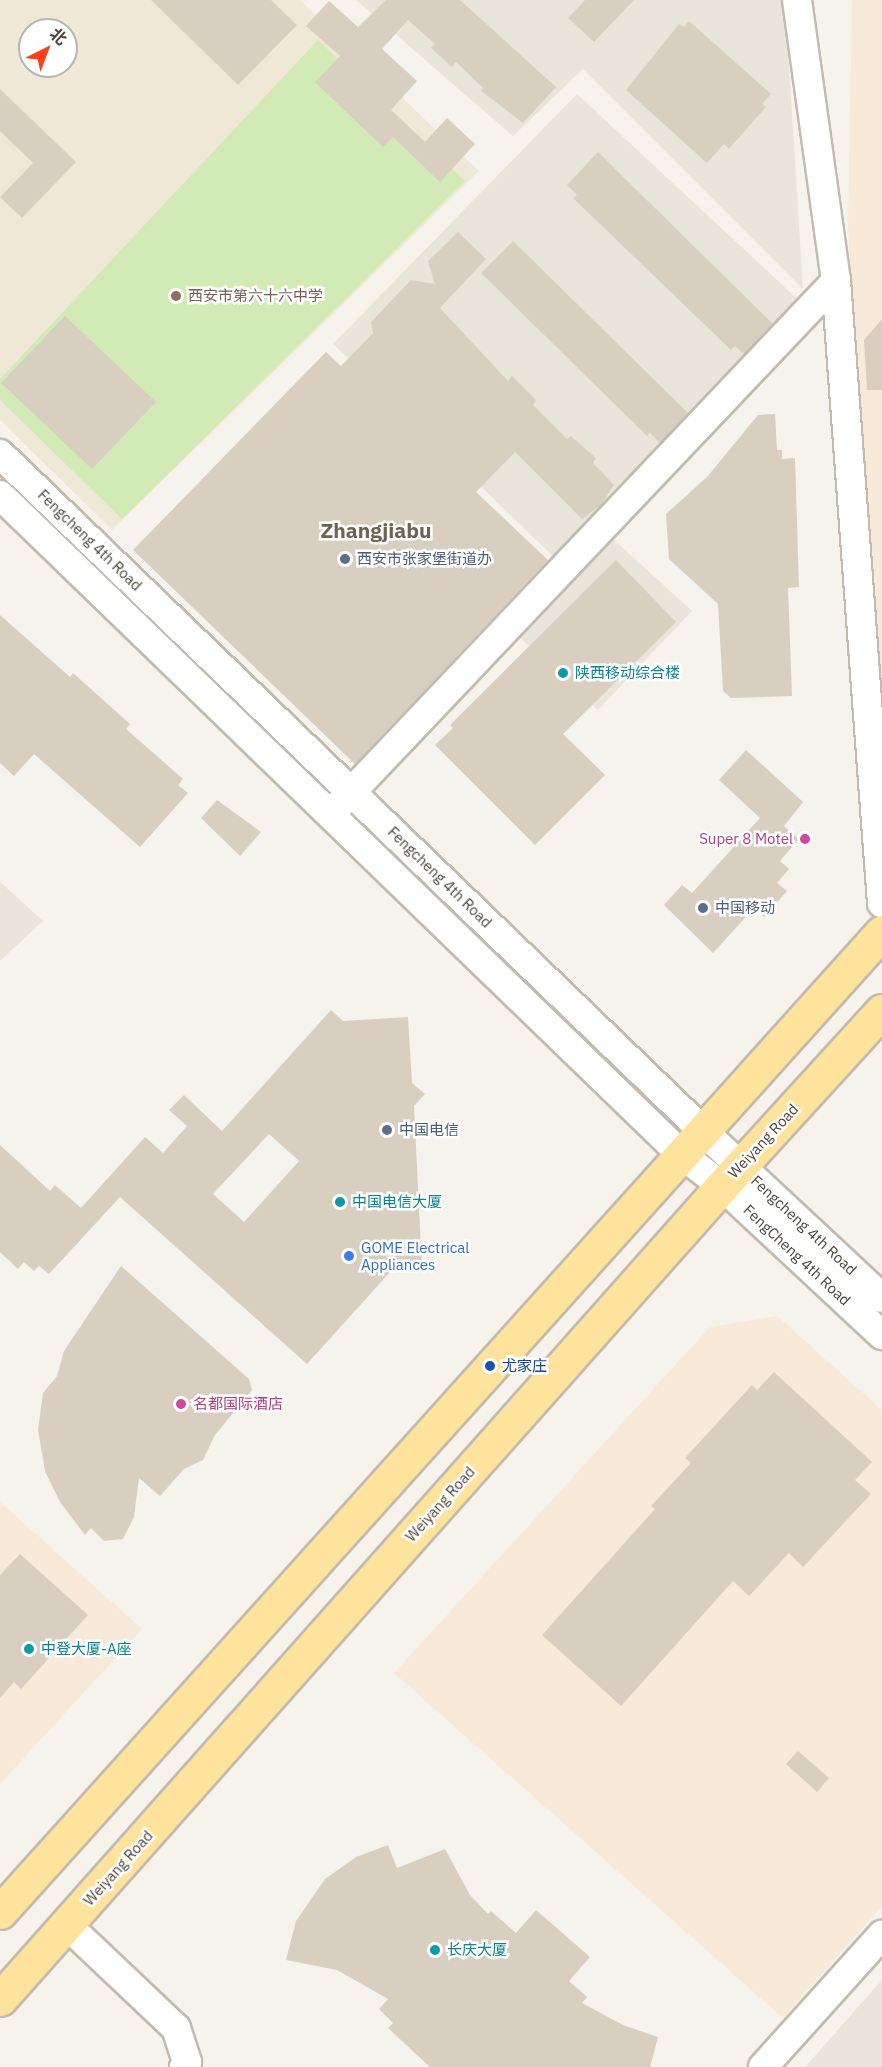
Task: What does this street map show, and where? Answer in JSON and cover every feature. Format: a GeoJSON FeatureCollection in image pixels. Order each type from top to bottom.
{"type":"FeatureCollection","features":[{"type":"Feature","properties":{"kind":"main road"},"geometry":{"type":"LineString","coordinates":[[0,1912],[882,932]]}},
{"type":"Feature","properties":{"kind":"main road","name":"Weiyang Road"},"geometry":{"type":"LineString","coordinates":[[0,1999],[731,1176],[882,1011]]}},
{"type":"Feature","properties":{"kind":"street"},"geometry":{"type":"LineString","coordinates":[[797,0],[836,281],[882,903]]}},
{"type":"Feature","properties":{"kind":"street"},"geometry":{"type":"LineString","coordinates":[[331,812],[836,281]]}},
{"type":"Feature","properties":{"kind":"street","name":"Fengcheng 4th Road"},"geometry":{"type":"LineString","coordinates":[[0,454],[352,792],[693,1144]]}},
{"type":"Feature","properties":{"kind":"street","name":"Fengcheng 4th Road"},"geometry":{"type":"LineString","coordinates":[[0,495],[331,812],[693,1144]]}},
{"type":"Feature","properties":{"kind":"street","name":"FengCheng 4th Road"},"geometry":{"type":"LineString","coordinates":[[693,1144],[731,1176],[882,1335]]}},
{"type":"Feature","properties":{"kind":"street","name":"Fengcheng 4th Road"},"geometry":{"type":"LineString","coordinates":[[731,1176],[882,1298]]}},
{"type":"Feature","properties":{"kind":"street"},"geometry":{"type":"LineString","coordinates":[[67,1925],[176,2028],[187,2062],[184,2067]]}},
{"type":"Feature","properties":{"kind":"street"},"geometry":{"type":"LineString","coordinates":[[763,2067],[882,1935]]}},
{"type":"Feature","properties":{"kind":"shaded area","name":"西安市第六十六中学"},"geometry":{"type":"Polygon","coordinates":[[[0,0],[300,0],[479,171],[112,530],[0,420],[0,0]]]}},
{"type":"Feature","properties":{"kind":"shaded area"},"geometry":{"type":"Polygon","coordinates":[[[356,0],[785,0],[803,289],[583,69],[513,136],[356,0]]]}},
{"type":"Feature","properties":{"kind":"shaded area"},"geometry":{"type":"Polygon","coordinates":[[[852,0],[882,0],[882,762],[848,228],[852,0]]]}},
{"type":"Feature","properties":{"kind":"shaded area"},"geometry":{"type":"Polygon","coordinates":[[[577,94],[804,305],[560,563],[333,344],[577,94]]]}},
{"type":"Feature","properties":{"kind":"shaded area"},"geometry":{"type":"Polygon","coordinates":[[[612,538],[692,611],[598,710],[518,636],[612,538]]]}},
{"type":"Feature","properties":{"kind":"shaded area"},"geometry":{"type":"Polygon","coordinates":[[[0,882],[43,921],[0,961],[0,882]]]}},
{"type":"Feature","properties":{"kind":"shaded area"},"geometry":{"type":"Polygon","coordinates":[[[777,1316],[882,1410],[882,1906],[783,2018],[394,1673],[710,1327],[777,1316]]]}},
{"type":"Feature","properties":{"kind":"shaded area"},"geometry":{"type":"Polygon","coordinates":[[[0,1502],[142,1629],[0,1784],[0,1502]]]}},
{"type":"Feature","properties":{"kind":"shaded area"},"geometry":{"type":"Polygon","coordinates":[[[882,1980],[882,2067],[805,2067],[882,1980]]]}},
{"type":"Feature","properties":{"kind":"green space"},"geometry":{"type":"Polygon","coordinates":[[[318,40],[465,181],[122,519],[0,400],[0,379],[318,40]]]}},
{"type":"Feature","properties":{"kind":"building"},"geometry":{"type":"Polygon","coordinates":[[[151,0],[271,0],[297,25],[238,85],[151,0]]]}},
{"type":"Feature","properties":{"kind":"building"},"geometry":{"type":"Polygon","coordinates":[[[386,0],[460,0],[556,87],[523,123],[481,91],[483,88],[456,62],[452,67],[431,48],[435,44],[408,20],[382,49],[417,81],[391,110],[425,142],[447,118],[475,144],[440,182],[393,137],[383,147],[315,82],[340,56],[306,26],[329,1],[358,27],[386,0]]]}},
{"type":"Feature","properties":{"kind":"building"},"geometry":{"type":"Polygon","coordinates":[[[585,0],[634,0],[594,42],[568,18],[585,0]]]}},
{"type":"Feature","properties":{"kind":"building"},"geometry":{"type":"Polygon","coordinates":[[[689,21],[771,94],[762,104],[766,107],[729,149],[724,144],[707,163],[626,90],[679,24],[684,27],[689,21]]]}},
{"type":"Feature","properties":{"kind":"building"},"geometry":{"type":"Polygon","coordinates":[[[0,89],[76,162],[22,218],[0,197],[33,163],[0,131],[0,89]]]}},
{"type":"Feature","properties":{"kind":"building"},"geometry":{"type":"Polygon","coordinates":[[[598,152],[773,324],[744,354],[735,346],[731,350],[573,198],[577,195],[567,185],[598,152]]]}},
{"type":"Feature","properties":{"kind":"building","name":"西安市张家堡街道办"},"geometry":{"type":"Polygon","coordinates":[[[458,232],[486,259],[440,308],[508,381],[512,376],[536,400],[533,405],[567,439],[571,436],[596,458],[593,463],[614,485],[601,505],[582,519],[515,452],[476,492],[548,560],[355,764],[133,550],[326,352],[341,366],[373,333],[371,322],[411,280],[435,284],[428,261],[458,232]]]}},
{"type":"Feature","properties":{"kind":"building"},"geometry":{"type":"Polygon","coordinates":[[[513,241],[688,413],[660,443],[650,433],[647,436],[481,273],[513,241]]]}},
{"type":"Feature","properties":{"kind":"building"},"geometry":{"type":"Polygon","coordinates":[[[65,316],[156,402],[92,469],[1,383],[65,316]]]}},
{"type":"Feature","properties":{"kind":"building"},"geometry":{"type":"Polygon","coordinates":[[[882,319],[882,390],[867,390],[864,340],[882,319]]]}},
{"type":"Feature","properties":{"kind":"building"},"geometry":{"type":"Polygon","coordinates":[[[775,414],[777,450],[782,450],[782,459],[795,458],[799,587],[788,588],[792,696],[731,698],[723,691],[718,604],[669,559],[666,514],[707,477],[758,415],[775,414]]]}},
{"type":"Feature","properties":{"kind":"building","name":"陕西移动综合楼"},"geometry":{"type":"Polygon","coordinates":[[[616,560],[676,622],[563,734],[605,775],[535,845],[435,745],[453,728],[450,725],[616,560]]]}},
{"type":"Feature","properties":{"kind":"building"},"geometry":{"type":"Polygon","coordinates":[[[0,615],[70,677],[73,673],[130,724],[126,729],[183,779],[178,785],[188,793],[140,847],[34,754],[14,776],[0,763],[0,615]]]}},
{"type":"Feature","properties":{"kind":"building"},"geometry":{"type":"Polygon","coordinates":[[[746,750],[803,802],[784,826],[799,839],[780,861],[789,869],[777,883],[787,891],[764,917],[754,908],[713,953],[664,905],[682,885],[692,893],[760,818],[719,780],[746,750]]]}},
{"type":"Feature","properties":{"kind":"building"},"geometry":{"type":"Polygon","coordinates":[[[217,800],[261,832],[240,856],[201,818],[217,800]]]}},
{"type":"Feature","properties":{"kind":"building","name":"中国电信大厦"},"geometry":{"type":"Polygon","coordinates":[[[331,1010],[343,1021],[408,1017],[412,1083],[425,1094],[414,1106],[422,1269],[391,1271],[307,1364],[120,1197],[49,1274],[39,1266],[34,1271],[24,1262],[18,1269],[0,1252],[0,1145],[50,1191],[55,1185],[81,1208],[145,1137],[163,1153],[187,1126],[169,1110],[184,1095],[222,1131],[331,1010]],[[269,1134],[213,1194],[244,1222],[299,1161],[269,1134]]]}},
{"type":"Feature","properties":{"kind":"building","name":"名都国际酒店"},"geometry":{"type":"Polygon","coordinates":[[[121,1266],[249,1379],[252,1390],[215,1435],[203,1460],[184,1469],[160,1496],[139,1478],[134,1517],[123,1539],[104,1541],[91,1528],[85,1535],[60,1502],[45,1471],[38,1430],[43,1393],[57,1376],[64,1351],[121,1266]]]}},
{"type":"Feature","properties":{"kind":"building"},"geometry":{"type":"Polygon","coordinates":[[[774,1372],[872,1462],[855,1480],[871,1494],[803,1567],[789,1553],[749,1596],[733,1581],[621,1706],[542,1635],[655,1509],[651,1506],[691,1463],[685,1458],[752,1385],[757,1390],[774,1372]]]}},
{"type":"Feature","properties":{"kind":"building","name":"中登大厦-A座"},"geometry":{"type":"Polygon","coordinates":[[[20,1554],[88,1615],[21,1689],[14,1682],[0,1698],[0,1575],[20,1554]]]}},
{"type":"Feature","properties":{"kind":"building"},"geometry":{"type":"Polygon","coordinates":[[[798,1751],[829,1778],[817,1792],[786,1764],[798,1751]]]}},
{"type":"Feature","properties":{"kind":"building","name":"长庆大厦"},"geometry":{"type":"Polygon","coordinates":[[[388,1845],[397,1868],[445,1849],[470,1895],[488,1914],[491,1911],[516,1933],[536,1910],[590,1957],[569,1981],[587,1997],[582,2003],[623,2025],[658,2037],[650,2067],[430,2067],[388,2028],[393,2023],[379,2009],[388,1999],[337,1970],[286,1960],[296,1921],[325,1879],[356,1857],[388,1845]]]}},
{"type":"Feature","properties":{"kind":"place","name":"西安市第六十六中学"},"geometry":{"type":"Point","coordinates":[176,296]}},
{"type":"Feature","properties":{"kind":"place","name":"西安市张家堡街道办"},"geometry":{"type":"Point","coordinates":[345,559]}},
{"type":"Feature","properties":{"kind":"place","name":"陕西移动综合楼"},"geometry":{"type":"Point","coordinates":[563,673]}},
{"type":"Feature","properties":{"kind":"place","name":"Super 8 Motel"},"geometry":{"type":"Point","coordinates":[805,839]}},
{"type":"Feature","properties":{"kind":"place","name":"中国移动"},"geometry":{"type":"Point","coordinates":[703,908]}},
{"type":"Feature","properties":{"kind":"place","name":"中国电信"},"geometry":{"type":"Point","coordinates":[387,1130]}},
{"type":"Feature","properties":{"kind":"place","name":"中国电信大厦"},"geometry":{"type":"Point","coordinates":[340,1202]}},
{"type":"Feature","properties":{"kind":"place","name":"GOME Electrical Appliances"},"geometry":{"type":"Point","coordinates":[349,1256]}},
{"type":"Feature","properties":{"kind":"place","name":"尤家庄"},"geometry":{"type":"Point","coordinates":[490,1366]}},
{"type":"Feature","properties":{"kind":"place","name":"名都国际酒店"},"geometry":{"type":"Point","coordinates":[181,1404]}},
{"type":"Feature","properties":{"kind":"place","name":"中登大厦-A座"},"geometry":{"type":"Point","coordinates":[29,1649]}},
{"type":"Feature","properties":{"kind":"place","name":"长庆大厦"},"geometry":{"type":"Point","coordinates":[435,1950]}},
{"type":"Feature","properties":{"kind":"district","name":"Zhangjiabu"},"geometry":{"type":"Point","coordinates":[376,530]}}]}
